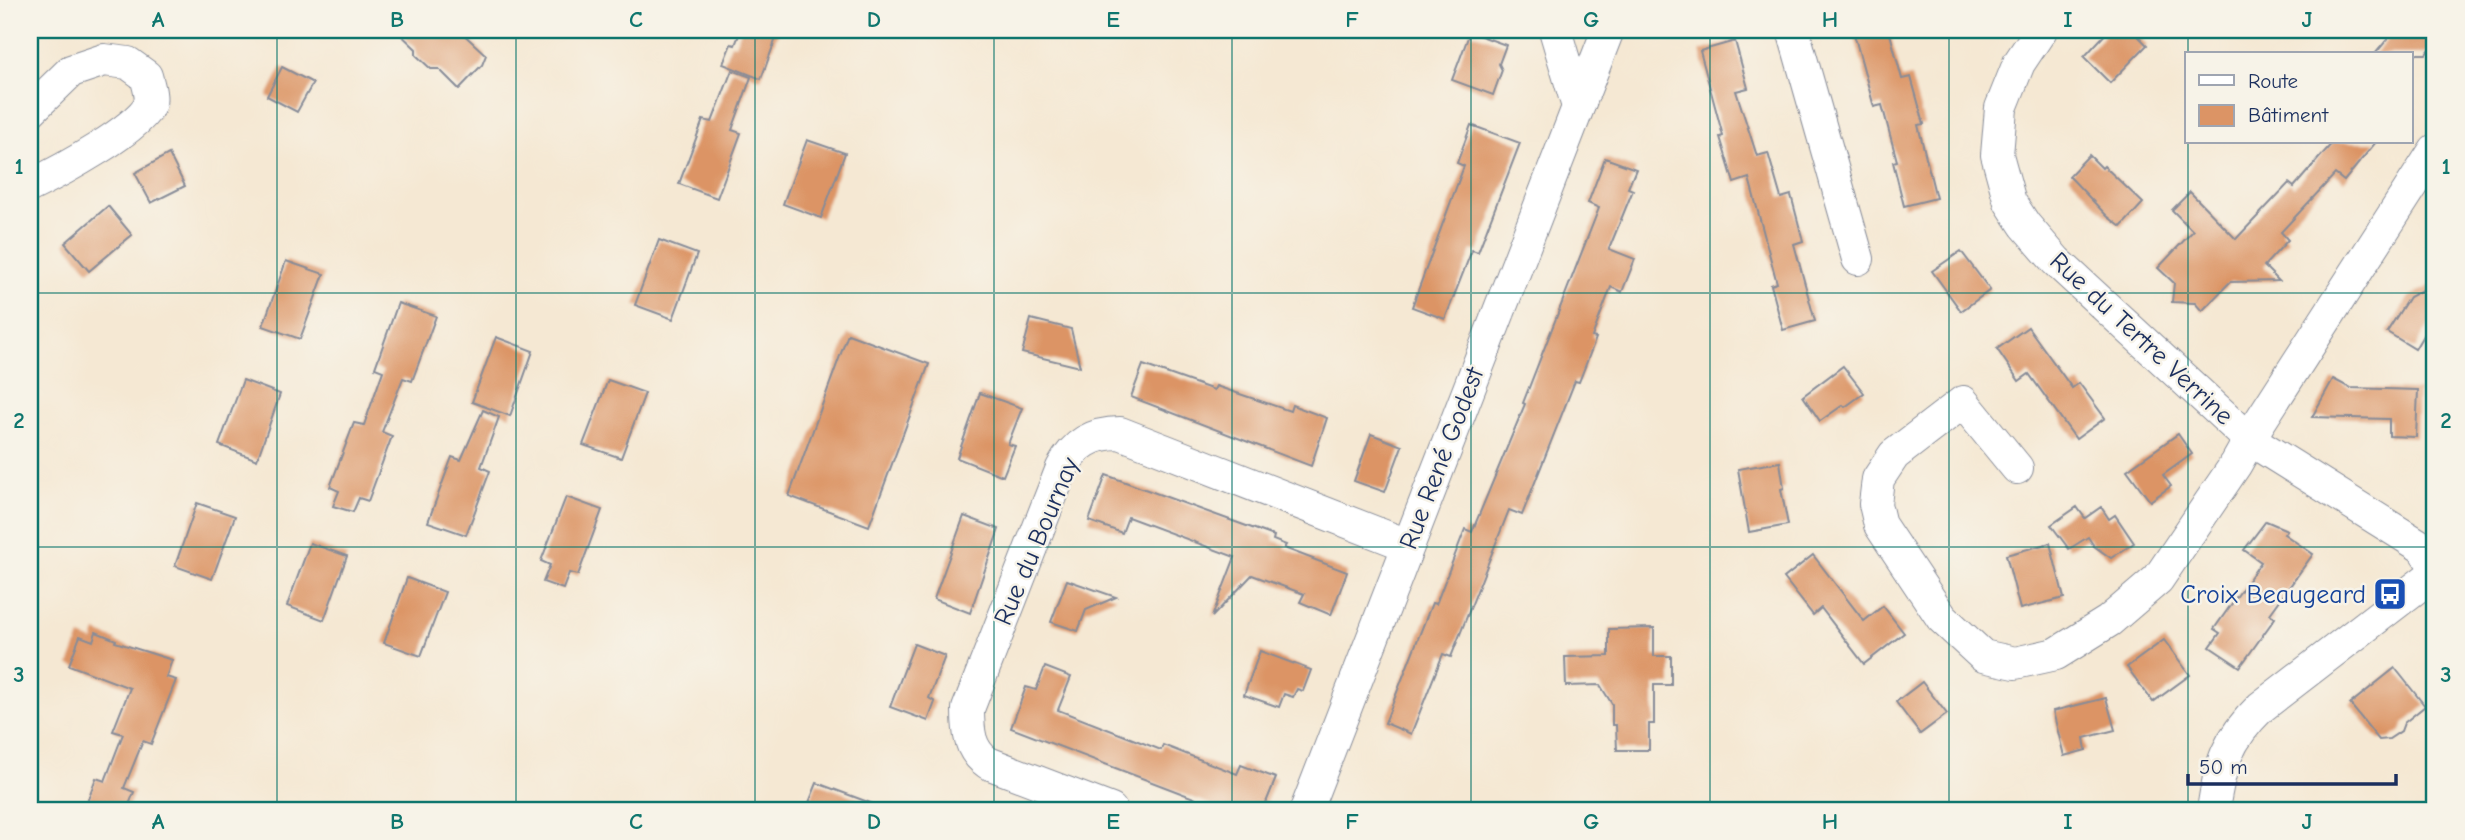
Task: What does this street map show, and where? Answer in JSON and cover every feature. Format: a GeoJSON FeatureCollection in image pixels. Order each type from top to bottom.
{"type":"FeatureCollection","features":[{"type":"Feature","properties":{"kind":"street"},"geometry":{"type":"LineString","coordinates":[[1793,30],[1858,259]]}},
{"type":"Feature","properties":{"kind":"street","name":"Rue du Tertre Verrine"},"geometry":{"type":"LineString","coordinates":[[2041,30],[2019,62],[2001,108],[1997,155],[2010,202],[2025,225],[2056,261],[2249,439],[2422,547],[2435,566]]}},
{"type":"Feature","properties":{"kind":"street","name":"Rue René Godest"},"geometry":{"type":"LineString","coordinates":[[1306,810],[1603,43],[1556,34],[1578,107]]}},
{"type":"Feature","properties":{"kind":"street"},"geometry":{"type":"LineString","coordinates":[[30,111],[71,71],[104,60],[128,63],[146,76],[151,101],[144,115],[111,141],[30,186]]}},
{"type":"Feature","properties":{"kind":"street"},"geometry":{"type":"LineString","coordinates":[[2017,468],[1964,402],[1894,455],[1878,479],[1875,504],[1880,525],[1942,618],[1983,656],[2015,663],[2056,654],[2109,621],[2158,579],[2236,464],[2249,439],[2435,150]]}},
{"type":"Feature","properties":{"kind":"street","name":"Rue du Bournay"},"geometry":{"type":"LineString","coordinates":[[1111,810],[988,763],[978,757],[968,734],[968,709],[973,696],[1062,468],[1070,453],[1081,443],[1103,433],[1120,433],[1407,545]]}},
{"type":"Feature","properties":{"kind":"street"},"geometry":{"type":"LineString","coordinates":[[2213,810],[2218,774],[2233,739],[2246,722],[2261,706],[2435,573]]}},
{"type":"Feature","properties":{"kind":"building"},"geometry":{"type":"Polygon","coordinates":[[[396,30],[459,30],[486,55],[482,65],[459,89],[439,69],[431,69],[416,55],[416,49],[396,30]]]}},
{"type":"Feature","properties":{"kind":"building"},"geometry":{"type":"Polygon","coordinates":[[[741,30],[779,30],[761,79],[723,64],[731,44],[735,45],[741,30]]]}},
{"type":"Feature","properties":{"kind":"building"},"geometry":{"type":"Polygon","coordinates":[[[1853,30],[1889,30],[1902,79],[1911,77],[1924,124],[1918,125],[1936,198],[1904,206],[1893,162],[1897,161],[1882,105],[1874,107],[1853,30]]]}},
{"type":"Feature","properties":{"kind":"building"},"geometry":{"type":"Polygon","coordinates":[[[2109,30],[2132,30],[2147,45],[2110,83],[2084,57],[2109,30]]]}},
{"type":"Feature","properties":{"kind":"building"},"geometry":{"type":"Polygon","coordinates":[[[2395,30],[2435,30],[2435,43],[2426,54],[2377,52],[2395,30]]]}},
{"type":"Feature","properties":{"kind":"building"},"geometry":{"type":"Polygon","coordinates":[[[1470,32],[1506,45],[1499,64],[1502,70],[1493,95],[1452,80],[1470,32]]]}},
{"type":"Feature","properties":{"kind":"building"},"geometry":{"type":"Polygon","coordinates":[[[1735,41],[1748,88],[1736,91],[1757,156],[1768,153],[1781,198],[1791,195],[1803,241],[1794,244],[1815,321],[1783,330],[1771,285],[1777,283],[1749,178],[1734,183],[1700,51],[1735,41]]]}},
{"type":"Feature","properties":{"kind":"building"},"geometry":{"type":"Polygon","coordinates":[[[282,67],[313,83],[297,112],[267,96],[282,67]]]}},
{"type":"Feature","properties":{"kind":"building"},"geometry":{"type":"Polygon","coordinates":[[[732,70],[751,77],[732,130],[741,133],[717,198],[679,184],[703,120],[712,122],[732,70]]]}},
{"type":"Feature","properties":{"kind":"building"},"geometry":{"type":"Polygon","coordinates":[[[1471,125],[1520,143],[1478,252],[1472,250],[1445,319],[1412,307],[1464,166],[1457,163],[1471,125]]]}},
{"type":"Feature","properties":{"kind":"building"},"geometry":{"type":"Polygon","coordinates":[[[807,140],[845,153],[821,218],[783,204],[807,140]]]}},
{"type":"Feature","properties":{"kind":"building"},"geometry":{"type":"Polygon","coordinates":[[[2331,144],[2374,144],[2344,181],[2335,174],[2281,232],[2288,240],[2264,266],[2279,281],[2230,282],[2202,311],[2195,303],[2172,302],[2174,283],[2158,268],[2193,231],[2172,210],[2190,192],[2236,239],[2289,183],[2294,187],[2331,144]]]}},
{"type":"Feature","properties":{"kind":"building"},"geometry":{"type":"Polygon","coordinates":[[[169,154],[185,186],[151,203],[135,173],[169,154]]]}},
{"type":"Feature","properties":{"kind":"building"},"geometry":{"type":"Polygon","coordinates":[[[2089,155],[2143,203],[2121,227],[2069,176],[2089,155]]]}},
{"type":"Feature","properties":{"kind":"building"},"geometry":{"type":"Polygon","coordinates":[[[1605,158],[1636,169],[1628,188],[1633,190],[1609,249],[1635,259],[1622,292],[1611,287],[1579,382],[1575,381],[1522,515],[1509,510],[1451,657],[1443,654],[1411,734],[1385,723],[1432,603],[1436,604],[1465,529],[1472,532],[1525,404],[1523,403],[1599,208],[1588,203],[1605,158]]]}},
{"type":"Feature","properties":{"kind":"building"},"geometry":{"type":"Polygon","coordinates":[[[108,206],[132,235],[89,271],[65,243],[108,206]]]}},
{"type":"Feature","properties":{"kind":"building"},"geometry":{"type":"Polygon","coordinates":[[[659,240],[697,254],[673,319],[635,305],[659,240]]]}},
{"type":"Feature","properties":{"kind":"building"},"geometry":{"type":"Polygon","coordinates":[[[1961,251],[1990,290],[1961,311],[1932,271],[1961,251]]]}},
{"type":"Feature","properties":{"kind":"building"},"geometry":{"type":"Polygon","coordinates":[[[286,261],[324,274],[300,339],[263,326],[286,261]]]}},
{"type":"Feature","properties":{"kind":"building"},"geometry":{"type":"Polygon","coordinates":[[[2435,283],[2435,315],[2415,349],[2387,332],[2409,297],[2435,283]]]}},
{"type":"Feature","properties":{"kind":"building"},"geometry":{"type":"Polygon","coordinates":[[[398,303],[436,316],[412,381],[403,378],[382,432],[392,436],[368,501],[359,498],[353,512],[333,506],[339,491],[330,487],[354,423],[364,425],[383,371],[375,368],[398,303]]]}},
{"type":"Feature","properties":{"kind":"building"},"geometry":{"type":"Polygon","coordinates":[[[1031,319],[1071,329],[1080,367],[1022,353],[1031,319]]]}},
{"type":"Feature","properties":{"kind":"building"},"geometry":{"type":"Polygon","coordinates":[[[2028,327],[2072,388],[2079,383],[2105,418],[2076,439],[2029,374],[2019,381],[1997,349],[2028,327]]]}},
{"type":"Feature","properties":{"kind":"building"},"geometry":{"type":"Polygon","coordinates":[[[848,334],[929,364],[869,526],[789,496],[848,334]]]}},
{"type":"Feature","properties":{"kind":"building"},"geometry":{"type":"Polygon","coordinates":[[[496,337],[533,351],[510,416],[472,402],[496,337]]]}},
{"type":"Feature","properties":{"kind":"building"},"geometry":{"type":"Polygon","coordinates":[[[1143,365],[1214,390],[1216,386],[1290,411],[1292,405],[1327,418],[1311,466],[1131,397],[1143,365]]]}},
{"type":"Feature","properties":{"kind":"building"},"geometry":{"type":"Polygon","coordinates":[[[1843,366],[1864,393],[1820,421],[1803,396],[1843,366]]]}},
{"type":"Feature","properties":{"kind":"building"},"geometry":{"type":"Polygon","coordinates":[[[2333,379],[2350,388],[2418,390],[2416,437],[2389,436],[2389,419],[2312,417],[2333,379]]]}},
{"type":"Feature","properties":{"kind":"building"},"geometry":{"type":"Polygon","coordinates":[[[243,380],[280,394],[257,460],[219,445],[243,380]]]}},
{"type":"Feature","properties":{"kind":"building"},"geometry":{"type":"Polygon","coordinates":[[[608,380],[645,393],[621,458],[583,445],[608,380]]]}},
{"type":"Feature","properties":{"kind":"building"},"geometry":{"type":"Polygon","coordinates":[[[980,393],[1022,408],[1008,444],[1015,446],[1003,476],[957,458],[980,393]]]}},
{"type":"Feature","properties":{"kind":"building"},"geometry":{"type":"Polygon","coordinates":[[[483,410],[499,417],[481,467],[490,471],[466,535],[428,522],[452,457],[461,460],[483,410]]]}},
{"type":"Feature","properties":{"kind":"building"},"geometry":{"type":"Polygon","coordinates":[[[1371,434],[1402,446],[1385,492],[1354,481],[1371,434]]]}},
{"type":"Feature","properties":{"kind":"building"},"geometry":{"type":"Polygon","coordinates":[[[2178,434],[2192,454],[2163,475],[2171,486],[2150,501],[2127,470],[2178,434]]]}},
{"type":"Feature","properties":{"kind":"building"},"geometry":{"type":"Polygon","coordinates":[[[1780,462],[1784,488],[1781,489],[1788,525],[1749,532],[1738,469],[1780,462]]]}},
{"type":"Feature","properties":{"kind":"building"},"geometry":{"type":"Polygon","coordinates":[[[1106,475],[1274,536],[1273,540],[1286,545],[1284,548],[1347,572],[1331,615],[1300,602],[1304,594],[1252,575],[1212,617],[1235,557],[1128,517],[1122,533],[1089,521],[1106,475]]]}},
{"type":"Feature","properties":{"kind":"building"},"geometry":{"type":"Polygon","coordinates":[[[566,497],[602,510],[578,575],[569,573],[563,589],[543,582],[550,565],[541,561],[566,497]]]}},
{"type":"Feature","properties":{"kind":"building"},"geometry":{"type":"Polygon","coordinates":[[[197,503],[235,516],[212,579],[175,566],[197,503]]]}},
{"type":"Feature","properties":{"kind":"building"},"geometry":{"type":"Polygon","coordinates":[[[2077,507],[2085,518],[2101,507],[2109,519],[2115,515],[2134,543],[2111,558],[2094,546],[2088,537],[2069,549],[2051,525],[2077,507]]]}},
{"type":"Feature","properties":{"kind":"building"},"geometry":{"type":"Polygon","coordinates":[[[964,516],[999,529],[970,613],[934,599],[964,516]]]}},
{"type":"Feature","properties":{"kind":"building"},"geometry":{"type":"Polygon","coordinates":[[[2266,521],[2287,530],[2284,534],[2313,554],[2270,614],[2275,618],[2240,667],[2210,647],[2220,633],[2214,629],[2261,562],[2244,550],[2266,521]]]}},
{"type":"Feature","properties":{"kind":"building"},"geometry":{"type":"Polygon","coordinates":[[[310,543],[347,556],[324,620],[287,606],[310,543]]]}},
{"type":"Feature","properties":{"kind":"building"},"geometry":{"type":"Polygon","coordinates":[[[2050,543],[2064,598],[2020,609],[2006,555],[2050,543]]]}},
{"type":"Feature","properties":{"kind":"building"},"geometry":{"type":"Polygon","coordinates":[[[1813,555],[1864,621],[1883,606],[1904,633],[1864,664],[1821,608],[1813,615],[1784,578],[1813,555]]]}},
{"type":"Feature","properties":{"kind":"building"},"geometry":{"type":"Polygon","coordinates":[[[407,578],[445,592],[421,656],[384,643],[407,578]]]}},
{"type":"Feature","properties":{"kind":"building"},"geometry":{"type":"Polygon","coordinates":[[[1067,580],[1116,597],[1086,610],[1078,631],[1051,622],[1067,580]]]}},
{"type":"Feature","properties":{"kind":"building"},"geometry":{"type":"Polygon","coordinates":[[[1654,628],[1654,656],[1671,656],[1671,685],[1654,685],[1654,724],[1649,724],[1649,750],[1617,750],[1616,725],[1612,725],[1612,704],[1600,685],[1566,686],[1565,657],[1609,656],[1609,629],[1654,628]]]}},
{"type":"Feature","properties":{"kind":"building"},"geometry":{"type":"Polygon","coordinates":[[[96,632],[116,640],[115,642],[172,660],[166,677],[176,680],[151,744],[143,741],[124,788],[134,792],[127,810],[84,810],[96,778],[105,781],[123,734],[113,731],[130,688],[69,665],[80,636],[93,641],[96,632]]]}},
{"type":"Feature","properties":{"kind":"building"},"geometry":{"type":"Polygon","coordinates":[[[2164,640],[2190,675],[2153,702],[2127,667],[2164,640]]]}},
{"type":"Feature","properties":{"kind":"building"},"geometry":{"type":"Polygon","coordinates":[[[914,644],[945,656],[929,698],[935,702],[928,721],[890,707],[914,644]]]}},
{"type":"Feature","properties":{"kind":"building"},"geometry":{"type":"Polygon","coordinates":[[[1260,651],[1311,670],[1303,691],[1297,689],[1293,697],[1284,694],[1279,707],[1244,695],[1260,651]]]}},
{"type":"Feature","properties":{"kind":"building"},"geometry":{"type":"Polygon","coordinates":[[[1045,667],[1071,677],[1058,710],[1161,750],[1163,745],[1237,774],[1241,765],[1276,778],[1263,810],[1225,810],[1011,728],[1026,687],[1036,690],[1045,667]]]}},
{"type":"Feature","properties":{"kind":"building"},"geometry":{"type":"Polygon","coordinates":[[[2395,668],[2425,706],[2404,723],[2401,731],[2389,739],[2379,740],[2350,704],[2395,668]]]}},
{"type":"Feature","properties":{"kind":"building"},"geometry":{"type":"Polygon","coordinates":[[[1922,682],[1947,714],[1920,734],[1896,702],[1922,682]]]}},
{"type":"Feature","properties":{"kind":"building"},"geometry":{"type":"Polygon","coordinates":[[[2106,698],[2115,730],[2084,738],[2086,750],[2064,756],[2053,711],[2106,698]]]}},
{"type":"Feature","properties":{"kind":"building"},"geometry":{"type":"Polygon","coordinates":[[[817,783],[884,808],[884,810],[806,810],[817,783]]]}},
{"type":"Feature","properties":{"kind":"place","name":"Croix Beaugeard"},"geometry":{"type":"Point","coordinates":[2390,594]}}]}
